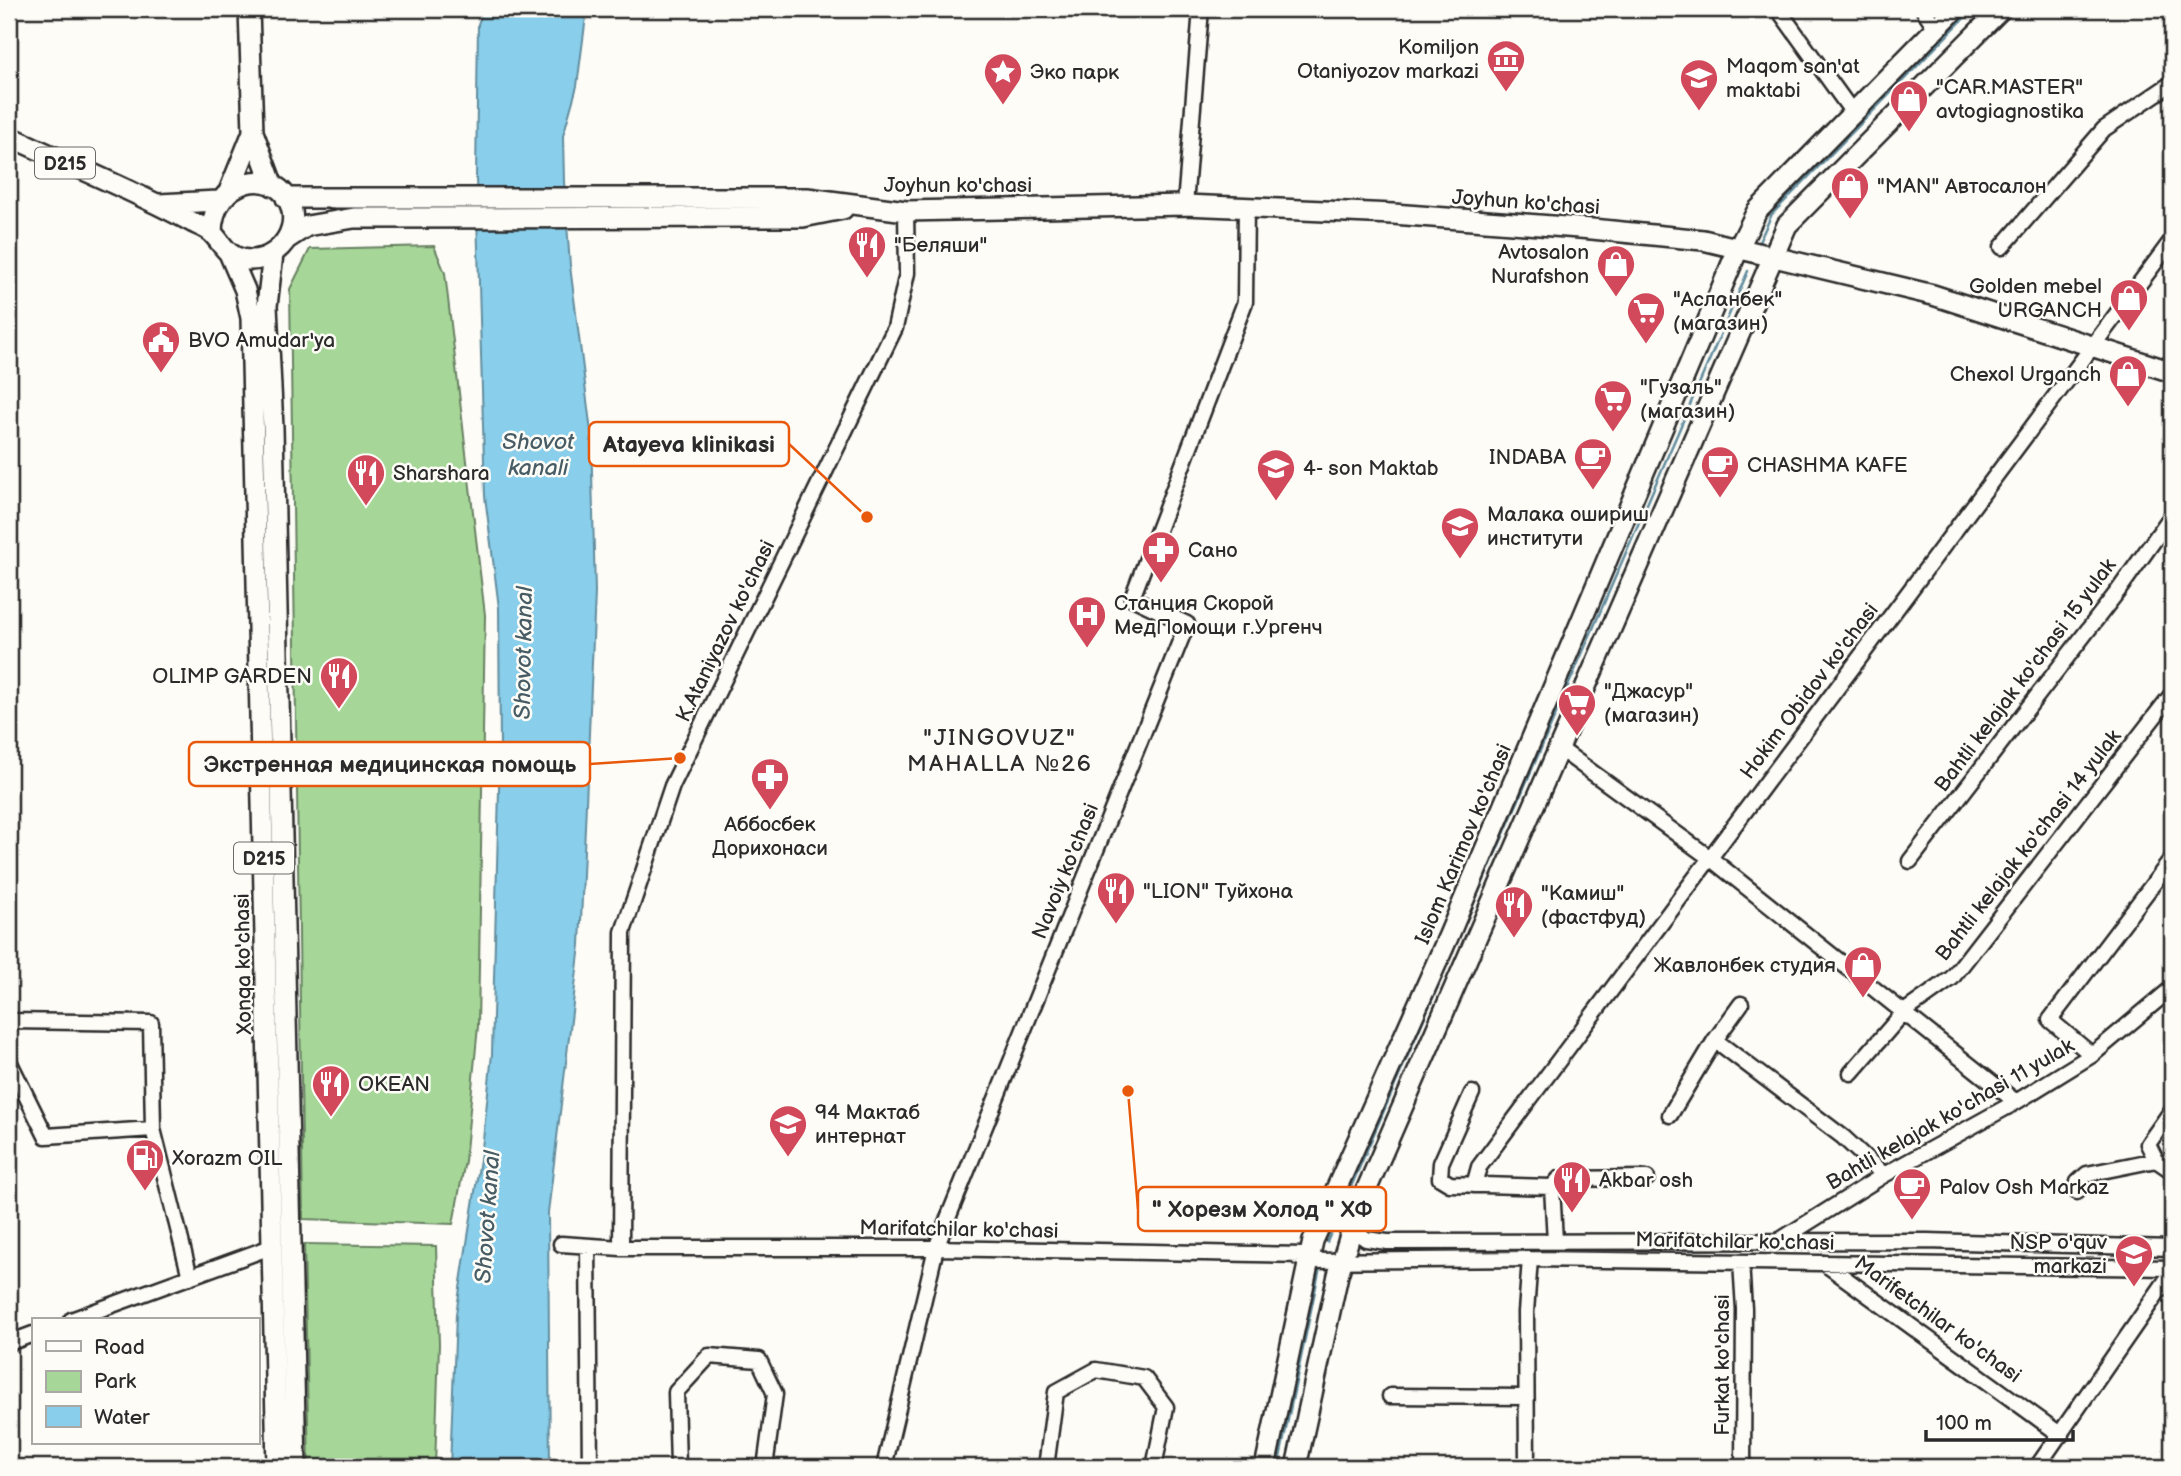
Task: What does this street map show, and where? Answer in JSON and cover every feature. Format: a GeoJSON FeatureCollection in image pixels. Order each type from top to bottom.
{"type":"FeatureCollection","features":[{"type":"Feature","properties":{"kind":"main road"},"geometry":{"type":"LineString","coordinates":[[249,9],[253,132],[292,217],[286,239]]}},
{"type":"Feature","properties":{"kind":"main road","name":"Islom Karimov ko'chasi"},"geometry":{"type":"LineString","coordinates":[[1265,1467],[1305,1257],[1490,838],[1738,249],[1757,211],[1955,9]]}},
{"type":"Feature","properties":{"kind":"main road"},"geometry":{"type":"LineString","coordinates":[[1296,1467],[1351,1228],[1787,225],[2001,9]]}},
{"type":"Feature","properties":{"kind":"main road"},"geometry":{"type":"LineString","coordinates":[[212,233],[212,218],[253,132]]}},
{"type":"Feature","properties":{"kind":"main road","name":"D215"},"geometry":{"type":"LineString","coordinates":[[13,138],[158,204],[212,233],[229,253]]}},
{"type":"Feature","properties":{"kind":"main road","name":"D215"},"geometry":{"type":"LineString","coordinates":[[158,204],[224,195],[250,181],[279,192]]}},
{"type":"Feature","properties":{"kind":"main road"},"geometry":{"type":"LineString","coordinates":[[279,192],[429,208]]}},
{"type":"Feature","properties":{"kind":"main road","name":"Joyhun ko'chasi"},"geometry":{"type":"LineString","coordinates":[[429,208],[654,208],[807,198],[858,207],[906,211],[1246,206],[1591,229],[1703,240],[1933,295],[2172,372]]}},
{"type":"Feature","properties":{"kind":"main road"},"geometry":{"type":"LineString","coordinates":[[229,253],[252,260],[272,254],[286,239],[307,226],[333,219],[429,208]]}},
{"type":"Feature","properties":{"kind":"main road","name":"Xonqa ko'chasi"},"geometry":{"type":"LineString","coordinates":[[229,253],[245,290],[251,318],[264,428],[296,1467]]}},
{"type":"Feature","properties":{"kind":"main road","name":"Xonqa ko'chasi"},"geometry":{"type":"LineString","coordinates":[[272,254],[267,306],[264,428],[271,1247],[277,1467]]}},
{"type":"Feature","properties":{"kind":"street"},"geometry":{"type":"LineString","coordinates":[[1185,205],[1202,9]]}},
{"type":"Feature","properties":{"kind":"street"},"geometry":{"type":"LineString","coordinates":[[1777,9],[1853,113]]}},
{"type":"Feature","properties":{"kind":"street"},"geometry":{"type":"LineString","coordinates":[[1923,9],[1936,28]]}},
{"type":"Feature","properties":{"kind":"street"},"geometry":{"type":"LineString","coordinates":[[2002,247],[2104,128],[2172,83]]}},
{"type":"Feature","properties":{"kind":"street","name":"Navoiy ko'chasi"},"geometry":{"type":"LineString","coordinates":[[884,1467],[936,1248],[1187,624],[1132,598],[1245,302],[1246,206]]}},
{"type":"Feature","properties":{"kind":"street","name":"K.Ataniyazov ko'chasi"},"geometry":{"type":"LineString","coordinates":[[621,1248],[623,932],[672,786],[895,328],[907,273],[906,211]]}},
{"type":"Feature","properties":{"kind":"street","name":"Hokim Obidov ko'chasi"},"geometry":{"type":"LineString","coordinates":[[1474,1185],[1479,1167],[2172,240]]}},
{"type":"Feature","properties":{"kind":"street","name":"Bahtli kelajak ko'chasi 15 yulak"},"geometry":{"type":"LineString","coordinates":[[1910,861],[2118,591],[2172,514]]}},
{"type":"Feature","properties":{"kind":"street","name":"Bahtli kelajak ko'chasi 14 yulak"},"geometry":{"type":"LineString","coordinates":[[1851,1073],[1903,1012],[1952,978],[2172,694]]}},
{"type":"Feature","properties":{"kind":"street"},"geometry":{"type":"LineString","coordinates":[[1560,749],[1710,858],[2016,1102]]}},
{"type":"Feature","properties":{"kind":"street"},"geometry":{"type":"LineString","coordinates":[[1490,838],[1516,849]]}},
{"type":"Feature","properties":{"kind":"street"},"geometry":{"type":"LineString","coordinates":[[2092,1055],[2050,1020],[2172,859]]}},
{"type":"Feature","properties":{"kind":"street","name":"Bahtli kelajak ko'chasi 11 yulak"},"geometry":{"type":"LineString","coordinates":[[1776,1242],[1884,1175],[2016,1102],[2092,1055],[2172,988]]}},
{"type":"Feature","properties":{"kind":"street"},"geometry":{"type":"LineString","coordinates":[[1670,1115],[1715,1040],[1741,1004]]}},
{"type":"Feature","properties":{"kind":"street"},"geometry":{"type":"LineString","coordinates":[[9,1021],[151,1023],[153,1129],[190,1277]]}},
{"type":"Feature","properties":{"kind":"street"},"geometry":{"type":"LineString","coordinates":[[1715,1040],[1843,1137],[1884,1175]]}},
{"type":"Feature","properties":{"kind":"street"},"geometry":{"type":"LineString","coordinates":[[9,1061],[46,1136],[153,1129]]}},
{"type":"Feature","properties":{"kind":"street"},"geometry":{"type":"LineString","coordinates":[[1472,1093],[1441,1163],[1440,1178],[1450,1184],[1552,1187],[1559,1180],[1647,1178]]}},
{"type":"Feature","properties":{"kind":"street"},"geometry":{"type":"LineString","coordinates":[[2172,1110],[2148,1144],[2156,1160],[2172,1171]]}},
{"type":"Feature","properties":{"kind":"street"},"geometry":{"type":"LineString","coordinates":[[2077,1192],[2078,1182],[2087,1174],[2156,1160]]}},
{"type":"Feature","properties":{"kind":"street"},"geometry":{"type":"LineString","coordinates":[[1552,1187],[1555,1241]]}},
{"type":"Feature","properties":{"kind":"street","name":"Marifatchilar ko'chasi"},"geometry":{"type":"LineString","coordinates":[[1351,1228],[1366,1239],[1387,1242],[1927,1241],[2172,1248]]}},
{"type":"Feature","properties":{"kind":"street","name":"Marifatchilar ko'chasi"},"geometry":{"type":"LineString","coordinates":[[561,1244],[621,1248],[936,1248],[1342,1259],[1530,1259],[2172,1270]]}},
{"type":"Feature","properties":{"kind":"street"},"geometry":{"type":"LineString","coordinates":[[588,1246],[590,1467]]}},
{"type":"Feature","properties":{"kind":"street"},"geometry":{"type":"LineString","coordinates":[[77,1318],[271,1247]]}},
{"type":"Feature","properties":{"kind":"street"},"geometry":{"type":"LineString","coordinates":[[1527,1467],[1530,1259]]}},
{"type":"Feature","properties":{"kind":"street","name":"Furkat ko'chasi"},"geometry":{"type":"LineString","coordinates":[[1741,1262],[1744,1309],[1743,1467]]}},
{"type":"Feature","properties":{"kind":"street","name":"Marifetchilar ko'chasi"},"geometry":{"type":"LineString","coordinates":[[1824,1263],[2061,1434]]}},
{"type":"Feature","properties":{"kind":"street"},"geometry":{"type":"LineString","coordinates":[[2037,1467],[2172,1270]]}},
{"type":"Feature","properties":{"kind":"street"},"geometry":{"type":"LineString","coordinates":[[9,1343],[32,1334]]}},
{"type":"Feature","properties":{"kind":"street"},"geometry":{"type":"LineString","coordinates":[[678,1467],[676,1392],[709,1356],[759,1360],[775,1394],[765,1467]]}},
{"type":"Feature","properties":{"kind":"street"},"geometry":{"type":"LineString","coordinates":[[1046,1467],[1056,1392],[1096,1370],[1144,1378],[1166,1407],[1154,1467]]}},
{"type":"Feature","properties":{"kind":"street"},"geometry":{"type":"LineString","coordinates":[[1390,1396],[1526,1397]]}},
{"type":"Feature","properties":{"kind":"green space"},"geometry":{"type":"Polygon","coordinates":[[[434,246],[445,273],[485,615],[478,1026],[465,1161],[453,1224],[303,1219],[290,289],[310,249],[434,246]]]}},
{"type":"Feature","properties":{"kind":"green space"},"geometry":{"type":"Polygon","coordinates":[[[304,1244],[436,1246],[439,1344],[435,1467],[309,1467],[304,1244]]]}},
{"type":"Feature","properties":{"kind":"water","name":"Shovot kanali"},"geometry":{"type":"Polygon","coordinates":[[[484,9],[587,9],[577,86],[563,136],[570,266],[591,432],[595,592],[580,945],[548,1213],[550,1467],[450,1467],[456,1314],[483,1140],[492,1054],[500,752],[499,608],[485,496],[476,178],[478,24],[484,9]]]}},
{"type":"Feature","properties":{"kind":"waterway"},"geometry":{"type":"LineString","coordinates":[[1759,242],[1772,214],[1973,9]]}},
{"type":"Feature","properties":{"kind":"waterway"},"geometry":{"type":"LineString","coordinates":[[1327,1242],[1748,271]]}},
{"type":"Feature","properties":{"kind":"waterway"},"geometry":{"type":"LineString","coordinates":[[1278,1467],[1320,1267]]}},
{"type":"Feature","properties":{"kind":"place","name":"Komiljon Otaniyozov markazi"},"geometry":{"type":"Point","coordinates":[1506,93]}},
{"type":"Feature","properties":{"kind":"place","name":"Эко парк"},"geometry":{"type":"Point","coordinates":[1003,106]}},
{"type":"Feature","properties":{"kind":"place","name":"Maqom san'at maktabi"},"geometry":{"type":"Point","coordinates":[1699,112]}},
{"type":"Feature","properties":{"kind":"place","name":"\"CAR.MASTER\" avtogiagnostika"},"geometry":{"type":"Point","coordinates":[1909,133]}},
{"type":"Feature","properties":{"kind":"place","name":"\"MAN\" Автосалон"},"geometry":{"type":"Point","coordinates":[1850,220]}},
{"type":"Feature","properties":{"kind":"place","name":"\"Беляши\""},"geometry":{"type":"Point","coordinates":[867,279]}},
{"type":"Feature","properties":{"kind":"place","name":"Avtosalon Nurafshon"},"geometry":{"type":"Point","coordinates":[1616,298]}},
{"type":"Feature","properties":{"kind":"place","name":"Golden mebel URGANCH"},"geometry":{"type":"Point","coordinates":[2129,332]}},
{"type":"Feature","properties":{"kind":"place","name":"\"Асланбек\" (магазин)"},"geometry":{"type":"Point","coordinates":[1646,345]}},
{"type":"Feature","properties":{"kind":"place","name":"BVO Amudar'ya"},"geometry":{"type":"Point","coordinates":[161,374]}},
{"type":"Feature","properties":{"kind":"place","name":"Chexol Urganch"},"geometry":{"type":"Point","coordinates":[2128,408]}},
{"type":"Feature","properties":{"kind":"place","name":"\"Гузаль\" (магазин)"},"geometry":{"type":"Point","coordinates":[1613,433]}},
{"type":"Feature","properties":{"kind":"place","name":"INDABA"},"geometry":{"type":"Point","coordinates":[1593,491]}},
{"type":"Feature","properties":{"kind":"place","name":"CHASHMA KAFE"},"geometry":{"type":"Point","coordinates":[1720,499]}},
{"type":"Feature","properties":{"kind":"place","name":"4- son Maktab"},"geometry":{"type":"Point","coordinates":[1276,502]}},
{"type":"Feature","properties":{"kind":"place","name":"Sharshara"},"geometry":{"type":"Point","coordinates":[366,507]}},
{"type":"Feature","properties":{"kind":"place","name":"Atayeva klinikasi"},"geometry":{"type":"Point","coordinates":[867,517]}},
{"type":"Feature","properties":{"kind":"place","name":"Малака ошириш институти"},"geometry":{"type":"Point","coordinates":[1460,560]}},
{"type":"Feature","properties":{"kind":"place","name":"Сано"},"geometry":{"type":"Point","coordinates":[1161,584]}},
{"type":"Feature","properties":{"kind":"place","name":"Станция Скорой МедПомощи г.Ургенч"},"geometry":{"type":"Point","coordinates":[1087,649]}},
{"type":"Feature","properties":{"kind":"place","name":"OLIMP GARDEN"},"geometry":{"type":"Point","coordinates":[339,710]}},
{"type":"Feature","properties":{"kind":"place","name":"\"Джасур\" (магазин)"},"geometry":{"type":"Point","coordinates":[1577,737]}},
{"type":"Feature","properties":{"kind":"place","name":"Экстренная медицинская помощь"},"geometry":{"type":"Point","coordinates":[680,758]}},
{"type":"Feature","properties":{"kind":"place","name":"Аббосбек Дорихонаси"},"geometry":{"type":"Point","coordinates":[770,811]}},
{"type":"Feature","properties":{"kind":"place","name":"\"LION\" Туйхона"},"geometry":{"type":"Point","coordinates":[1116,925]}},
{"type":"Feature","properties":{"kind":"place","name":"\"Камиш\" (фастфуд)"},"geometry":{"type":"Point","coordinates":[1514,939]}},
{"type":"Feature","properties":{"kind":"place","name":"Жавлонбек студия"},"geometry":{"type":"Point","coordinates":[1863,999]}},
{"type":"Feature","properties":{"kind":"place","name":"\" Хорезм Холод \" ХФ"},"geometry":{"type":"Point","coordinates":[1128,1091]}},
{"type":"Feature","properties":{"kind":"place","name":"OKEAN"},"geometry":{"type":"Point","coordinates":[331,1118]}},
{"type":"Feature","properties":{"kind":"place","name":"94 Мактаб интернат"},"geometry":{"type":"Point","coordinates":[788,1158]}},
{"type":"Feature","properties":{"kind":"place","name":"Xorazm OIL"},"geometry":{"type":"Point","coordinates":[145,1192]}},
{"type":"Feature","properties":{"kind":"place","name":"Akbar osh"},"geometry":{"type":"Point","coordinates":[1572,1214]}},
{"type":"Feature","properties":{"kind":"place","name":"Palov Osh Markaz"},"geometry":{"type":"Point","coordinates":[1912,1221]}},
{"type":"Feature","properties":{"kind":"place","name":"NSP o'quv markazi"},"geometry":{"type":"Point","coordinates":[2134,1288]}},
{"type":"Feature","properties":{"kind":"district","name":"\"JINGOVUZ\" MAHALLA №26"},"geometry":{"type":"Point","coordinates":[1000,750]}},
{"type":"Feature","properties":{"kind":"water label","name":"Shovot kanal"},"geometry":{"type":"Point","coordinates":[523,653]}},
{"type":"Feature","properties":{"kind":"water label","name":"Shovot kanal"},"geometry":{"type":"Point","coordinates":[487,1217]}}]}
